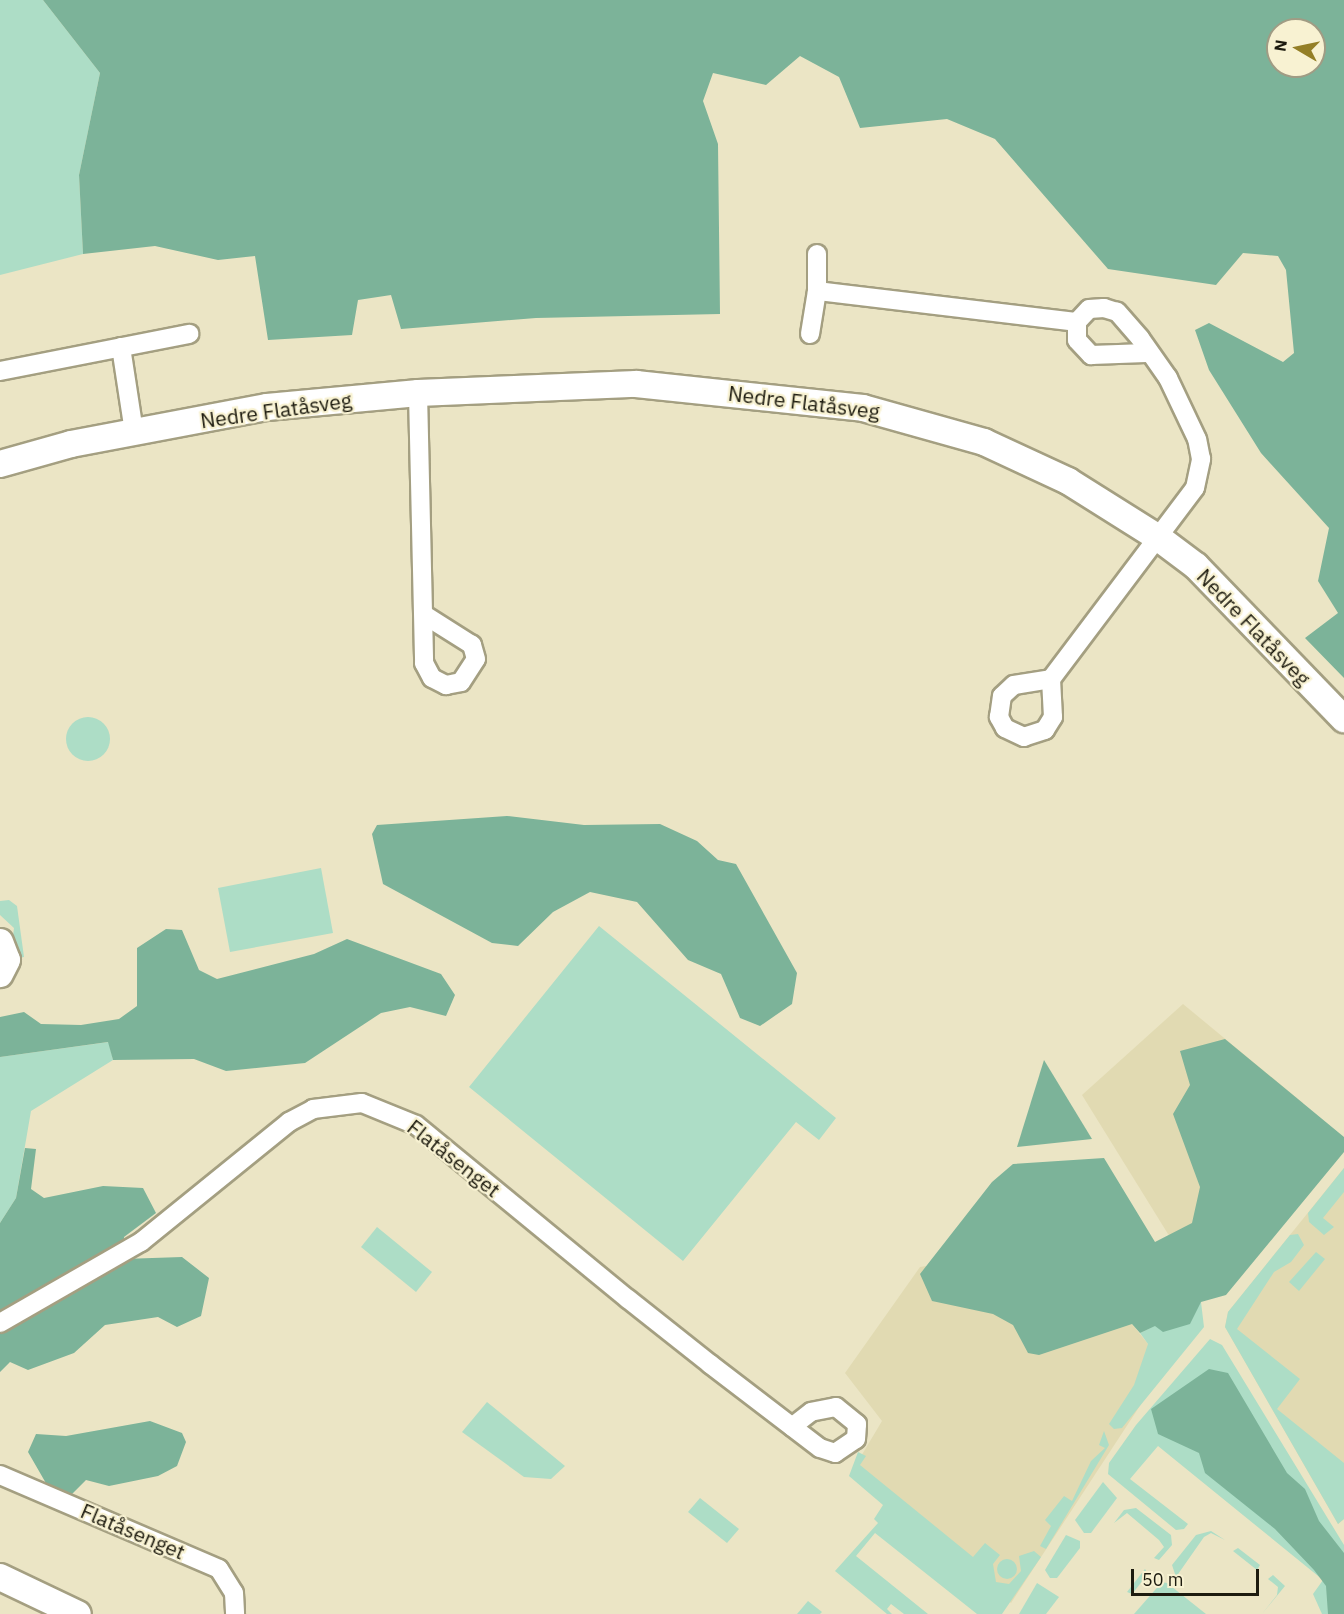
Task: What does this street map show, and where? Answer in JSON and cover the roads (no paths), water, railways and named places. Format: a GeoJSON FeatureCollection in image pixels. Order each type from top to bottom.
{"type":"FeatureCollection","features":[{"type":"Feature","properties":{"kind":"street"},"geometry":{"type":"LineString","coordinates":[[810,333],[818,291],[817,254]]}},
{"type":"Feature","properties":{"kind":"street"},"geometry":{"type":"LineString","coordinates":[[818,291],[1077,322]]}},
{"type":"Feature","properties":{"kind":"street"},"geometry":{"type":"LineString","coordinates":[[1051,679],[1160,539],[1195,488],[1201,459],[1168,378],[1146,353],[1117,312],[1089,309],[1077,322],[1077,340],[1090,355],[1146,353]]}},
{"type":"Feature","properties":{"kind":"street"},"geometry":{"type":"LineString","coordinates":[[0,371],[189,334]]}},
{"type":"Feature","properties":{"kind":"street"},"geometry":{"type":"LineString","coordinates":[[121,347],[134,432]]}},
{"type":"Feature","properties":{"kind":"street","name":"Nedre Flatåsveg"},"geometry":{"type":"LineString","coordinates":[[0,464],[134,432],[267,407],[418,393],[636,384],[752,395],[893,414],[984,442],[1068,481],[1160,539],[1196,566],[1344,719]]}},
{"type":"Feature","properties":{"kind":"street"},"geometry":{"type":"LineString","coordinates":[[418,393],[426,616]]}},
{"type":"Feature","properties":{"kind":"street"},"geometry":{"type":"LineString","coordinates":[[0,942],[6,960],[0,974]]}},
{"type":"Feature","properties":{"kind":"street","name":"Flatåsenget"},"geometry":{"type":"LineString","coordinates":[[0,1323],[141,1242],[289,1122],[313,1109],[362,1103],[416,1125],[792,1427]]}},
{"type":"Feature","properties":{"kind":"street","name":"Flatåsenget"},"geometry":{"type":"LineString","coordinates":[[0,1475],[219,1569],[234,1593],[235,1614]]}},
{"type":"Feature","properties":{"kind":"street"},"geometry":{"type":"LineString","coordinates":[[0,1577],[78,1614]]}}]}
